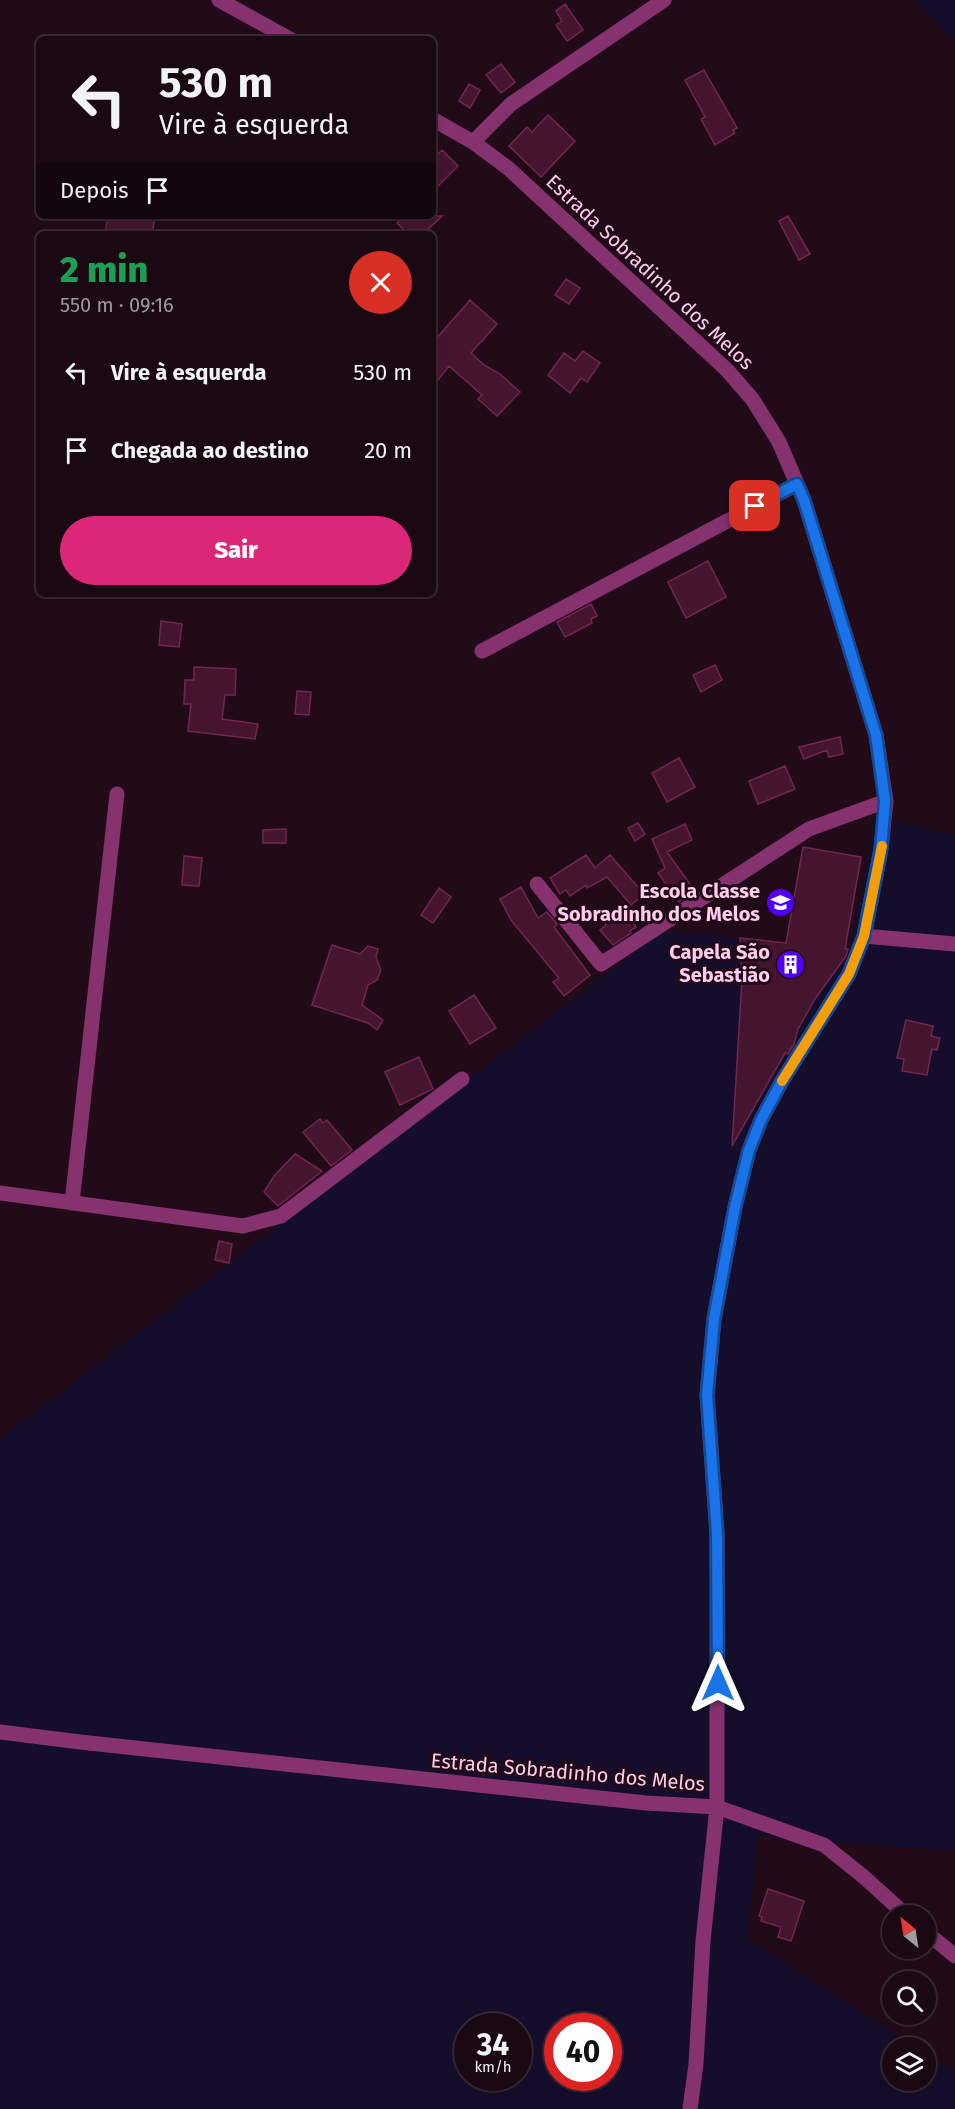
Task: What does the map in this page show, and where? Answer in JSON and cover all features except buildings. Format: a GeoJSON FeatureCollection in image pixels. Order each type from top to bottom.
{"type":"FeatureCollection","features":[{"type":"Feature","properties":{"kind":"street"},"geometry":{"type":"LineString","coordinates":[[219,0],[285,36]]}},
{"type":"Feature","properties":{"kind":"street"},"geometry":{"type":"LineString","coordinates":[[473,142],[512,104],[664,0]]}},
{"type":"Feature","properties":{"kind":"street","name":"Estrada Sobradinho dos Melos"},"geometry":{"type":"LineString","coordinates":[[0,1732],[634,1802],[717,1807],[717,1533],[707,1395],[714,1319],[735,1207],[749,1150],[761,1120],[782,1081],[849,974],[864,936],[881,849],[885,801],[876,735],[804,500],[779,442],[753,400],[727,370],[508,168],[473,142],[436,121]]}},
{"type":"Feature","properties":{"kind":"street"},"geometry":{"type":"LineString","coordinates":[[482,651],[797,484]]}},
{"type":"Feature","properties":{"kind":"street"},"geometry":{"type":"LineString","coordinates":[[72,1203],[117,794]]}},
{"type":"Feature","properties":{"kind":"street"},"geometry":{"type":"LineString","coordinates":[[537,884],[601,964],[809,829],[885,801]]}},
{"type":"Feature","properties":{"kind":"street"},"geometry":{"type":"LineString","coordinates":[[864,936],[955,944]]}},
{"type":"Feature","properties":{"kind":"street"},"geometry":{"type":"LineString","coordinates":[[0,1193],[243,1226],[281,1216],[462,1079]]}},
{"type":"Feature","properties":{"kind":"street"},"geometry":{"type":"LineString","coordinates":[[690,2109],[696,2064],[703,1941],[717,1807],[824,1845],[895,1905]]}},
{"type":"Feature","properties":{"kind":"street"},"geometry":{"type":"LineString","coordinates":[[936,1940],[955,1956]]}},
{"type":"Feature","properties":{"kind":"shaded area"},"geometry":{"type":"Polygon","coordinates":[[[915,0],[955,0],[955,41],[915,0]]]}},
{"type":"Feature","properties":{"kind":"shaded area"},"geometry":{"type":"Polygon","coordinates":[[[873,818],[955,835],[955,1851],[757,1836],[748,1940],[899,2037],[882,2037],[882,2091],[936,2091],[936,2061],[955,2073],[955,2109],[0,2109],[0,1439],[662,931],[740,938],[742,978],[733,1144],[814,1001],[850,949],[868,862],[873,818]]]}},
{"type":"Feature","properties":{"kind":"slow traffic"},"geometry":{"type":"LineString","coordinates":[[782,1081],[849,974],[864,936],[882,846]]}},
{"type":"Feature","properties":{"kind":"place","name":"Escola Classe Sobradinho dos Melos"},"geometry":{"type":"Point","coordinates":[781,902]}},
{"type":"Feature","properties":{"kind":"place","name":"Capela São Sebastião"},"geometry":{"type":"Point","coordinates":[791,964]}},
{"type":"Feature","properties":{"kind":"route"},"geometry":{"type":"LineString","coordinates":[[718,1683],[717,1533],[707,1395],[714,1319],[735,1207],[749,1150],[761,1120],[782,1081],[849,974],[864,936],[881,849],[885,801],[876,735],[804,500],[797,484],[755,506]]}}]}
